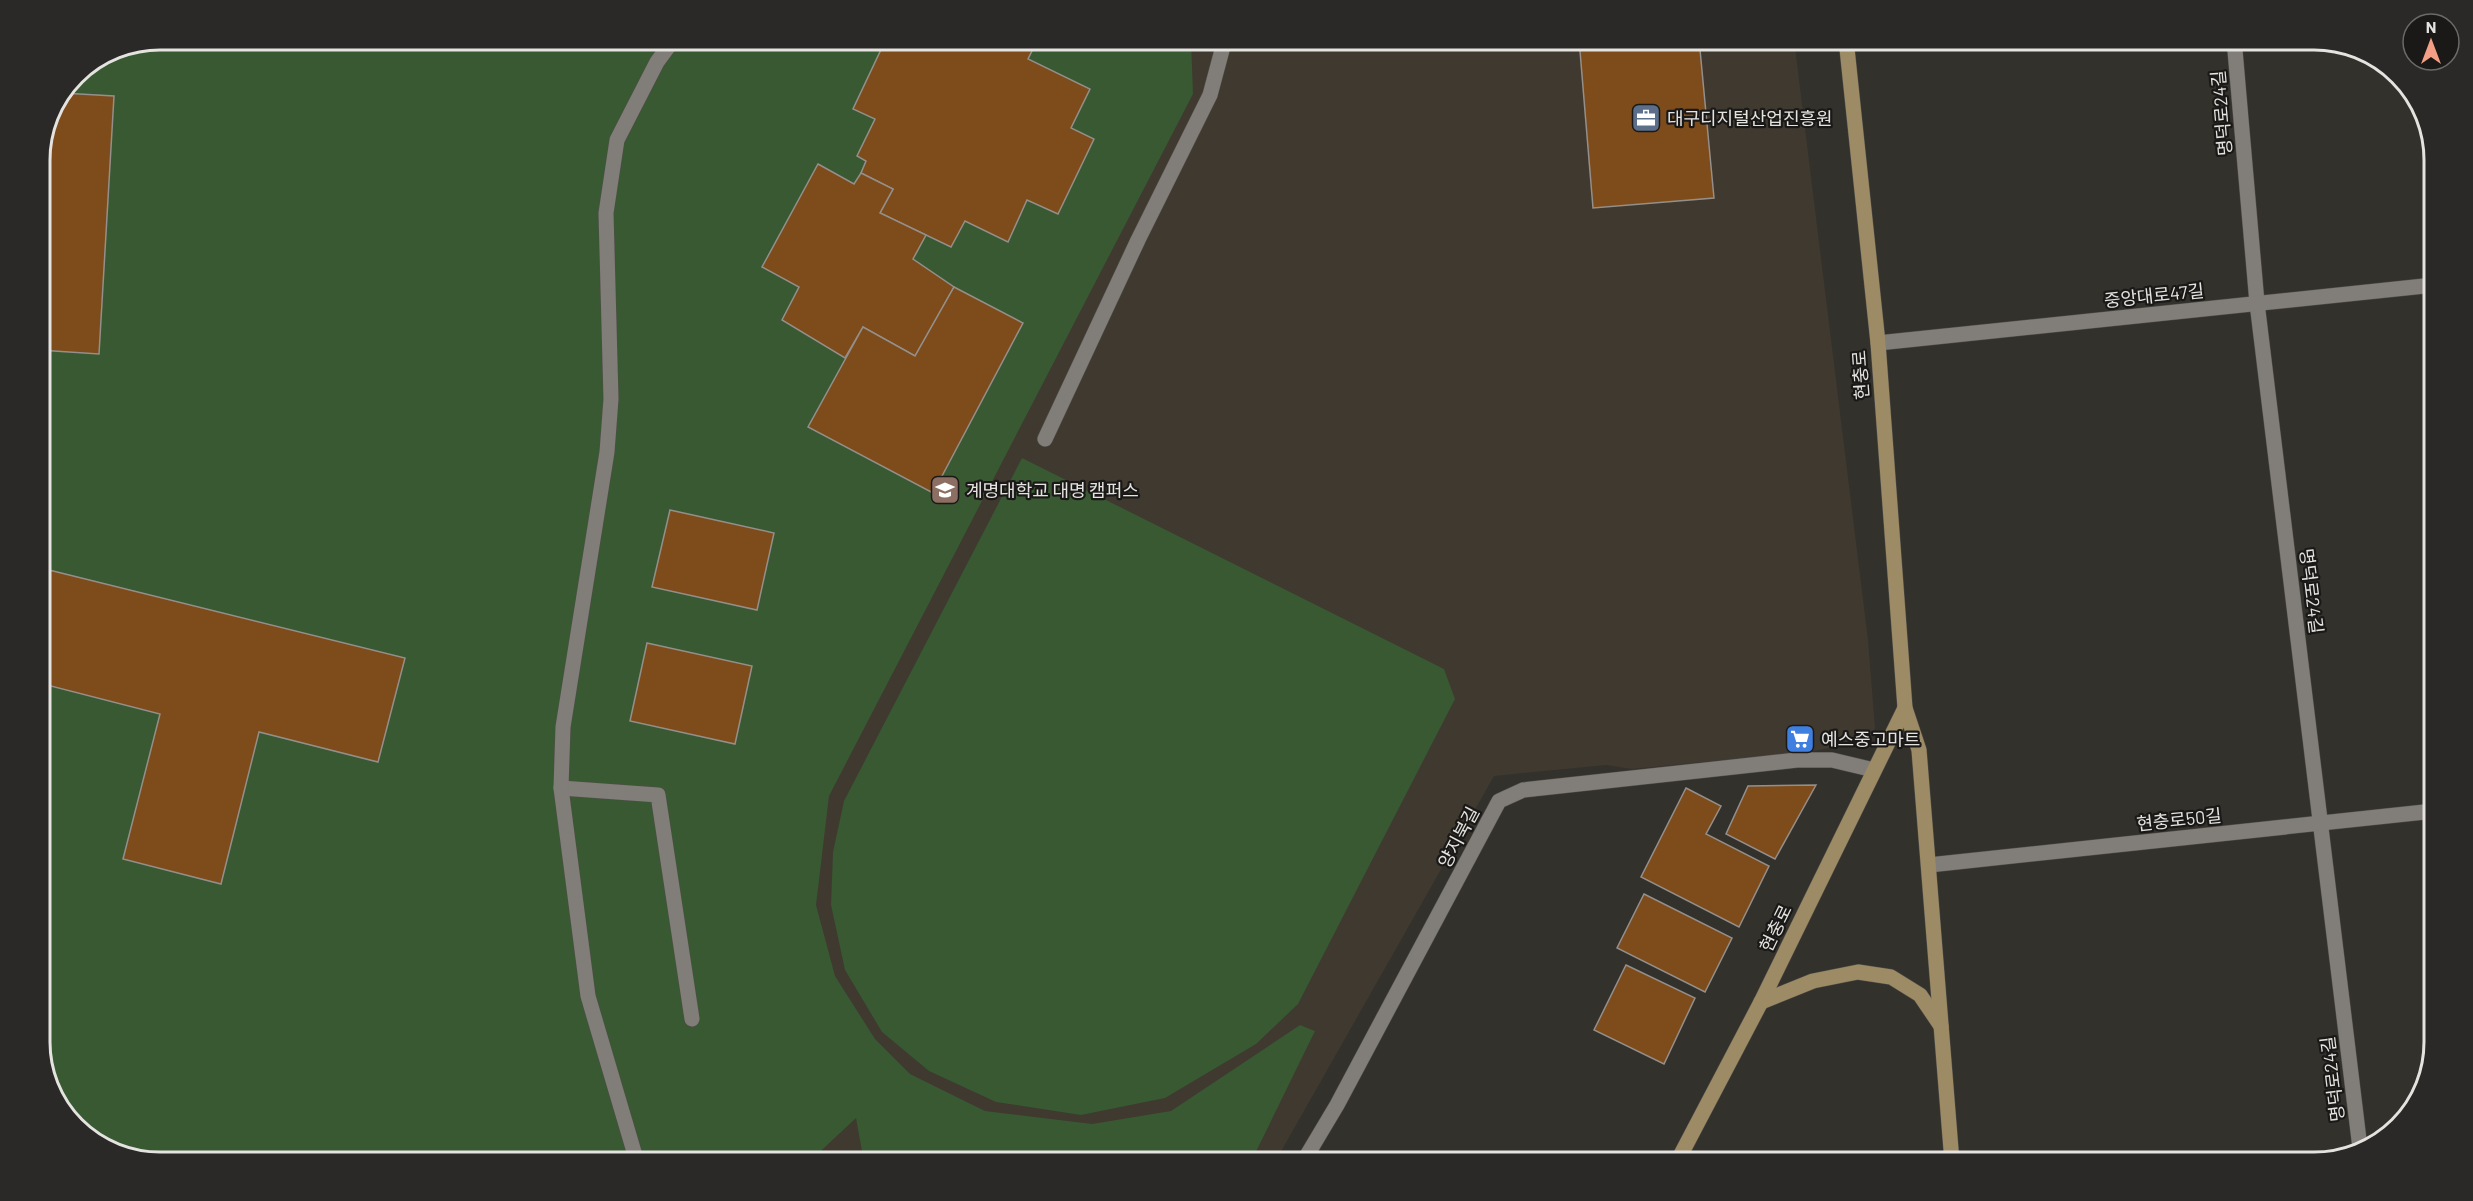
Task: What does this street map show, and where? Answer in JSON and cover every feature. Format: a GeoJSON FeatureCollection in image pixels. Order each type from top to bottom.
{"type":"FeatureCollection","features":[{"type":"Feature","properties":{"kind":"main road","name":"현충로"},"geometry":{"type":"LineString","coordinates":[[1847,50],[1878,343],[1905,708],[1919,750],[1951,1152]]}},
{"type":"Feature","properties":{"kind":"main road","name":"현충로"},"geometry":{"type":"LineString","coordinates":[[1682,1152],[1761,1002],[1905,708]]}},
{"type":"Feature","properties":{"kind":"main road"},"geometry":{"type":"LineString","coordinates":[[1761,1002],[1813,981],[1857,972],[1892,977],[1920,995],[1943,1029]]}},
{"type":"Feature","properties":{"kind":"street"},"geometry":{"type":"LineString","coordinates":[[634,1152],[588,996],[561,788],[563,727],[611,399],[606,213],[617,140],[657,62],[666,50]]}},
{"type":"Feature","properties":{"kind":"street"},"geometry":{"type":"LineString","coordinates":[[1045,439],[1138,240],[1210,95],[1222,50]]}},
{"type":"Feature","properties":{"kind":"street","name":"명덕로24길"},"geometry":{"type":"LineString","coordinates":[[2235,50],[2257,303],[2359,1141]]}},
{"type":"Feature","properties":{"kind":"street","name":"중앙대로47길"},"geometry":{"type":"LineString","coordinates":[[1878,343],[2423,286]]}},
{"type":"Feature","properties":{"kind":"street","name":"양지북길"},"geometry":{"type":"LineString","coordinates":[[1309,1152],[1499,801],[1523,790],[1797,760],[1832,760],[1874,770]]}},
{"type":"Feature","properties":{"kind":"street"},"geometry":{"type":"LineString","coordinates":[[561,788],[658,795],[692,1019]]}},
{"type":"Feature","properties":{"kind":"street","name":"현충로50길"},"geometry":{"type":"LineString","coordinates":[[1929,865],[2424,812]]}},
{"type":"Feature","properties":{"kind":"shaded area","name":"계명대학교 대명 캠퍼스"},"geometry":{"type":"Polygon","coordinates":[[[145,50],[1795,50],[1868,640],[1875,728],[1868,742],[1806,752],[1632,769],[1606,765],[1494,776],[1281,1152],[160,1152],[124,1146],[111,1140],[87,1124],[68,1103],[55,1077],[50,1049],[50,145],[64,105],[77,87],[98,68],[124,55],[145,50]]]}},
{"type":"Feature","properties":{"kind":"green space"},"geometry":{"type":"Polygon","coordinates":[[[145,50],[1191,50],[1193,94],[829,796],[816,905],[835,976],[875,1039],[910,1074],[985,1111],[1092,1124],[1171,1111],[1300,1025],[1315,1031],[1256,1152],[862,1152],[856,1118],[820,1152],[160,1152],[124,1146],[111,1140],[87,1124],[68,1103],[55,1077],[50,1049],[50,145],[53,131],[68,98],[98,68],[124,55],[145,50]]]}},
{"type":"Feature","properties":{"kind":"green space"},"geometry":{"type":"Polygon","coordinates":[[[1022,458],[1444,669],[1455,699],[1298,1004],[1256,1044],[1165,1098],[1081,1115],[996,1102],[929,1071],[882,1032],[845,970],[831,905],[833,852],[844,801],[1022,458]]]}},
{"type":"Feature","properties":{"kind":"building"},"geometry":{"type":"Polygon","coordinates":[[[881,50],[1032,50],[1028,59],[1090,89],[1071,128],[1094,139],[1058,214],[1027,200],[1008,242],[965,221],[951,247],[880,213],[893,189],[861,173],[866,161],[857,156],[875,119],[853,109],[881,50]]]}},
{"type":"Feature","properties":{"kind":"building","name":"대구디지털산업진흥원"},"geometry":{"type":"Polygon","coordinates":[[[1580,50],[1700,50],[1714,198],[1593,208],[1580,50]]]}},
{"type":"Feature","properties":{"kind":"building"},"geometry":{"type":"Polygon","coordinates":[[[72,94],[114,96],[99,354],[50,351],[50,145],[58,118],[72,94]]]}},
{"type":"Feature","properties":{"kind":"building"},"geometry":{"type":"Polygon","coordinates":[[[818,164],[854,184],[861,173],[893,189],[880,213],[926,235],[913,259],[954,287],[915,356],[863,327],[845,358],[782,320],[799,287],[762,267],[818,164]]]}},
{"type":"Feature","properties":{"kind":"building"},"geometry":{"type":"Polygon","coordinates":[[[954,287],[1023,323],[933,493],[808,427],[863,327],[915,356],[954,287]]]}},
{"type":"Feature","properties":{"kind":"building"},"geometry":{"type":"Polygon","coordinates":[[[670,510],[774,533],[757,610],[652,587],[670,510]]]}},
{"type":"Feature","properties":{"kind":"building"},"geometry":{"type":"Polygon","coordinates":[[[50,570],[405,658],[378,762],[259,732],[221,884],[123,859],[160,714],[50,686],[50,570]]]}},
{"type":"Feature","properties":{"kind":"building"},"geometry":{"type":"Polygon","coordinates":[[[647,643],[752,666],[735,744],[630,721],[647,643]]]}},
{"type":"Feature","properties":{"kind":"building"},"geometry":{"type":"Polygon","coordinates":[[[1816,785],[1775,859],[1726,834],[1748,786],[1816,785]]]}},
{"type":"Feature","properties":{"kind":"building"},"geometry":{"type":"Polygon","coordinates":[[[1686,788],[1721,806],[1706,834],[1769,866],[1739,927],[1641,877],[1686,788]]]}},
{"type":"Feature","properties":{"kind":"building"},"geometry":{"type":"Polygon","coordinates":[[[1644,894],[1732,938],[1705,992],[1617,948],[1644,894]]]}},
{"type":"Feature","properties":{"kind":"building"},"geometry":{"type":"Polygon","coordinates":[[[1626,965],[1695,998],[1664,1064],[1594,1030],[1626,965]]]}},
{"type":"Feature","properties":{"kind":"place","name":"대구디지털산업진흥원"},"geometry":{"type":"Point","coordinates":[1646,118]}},
{"type":"Feature","properties":{"kind":"place","name":"계명대학교 대명 캠퍼스"},"geometry":{"type":"Point","coordinates":[945,490]}},
{"type":"Feature","properties":{"kind":"place","name":"예스중고마트"},"geometry":{"type":"Point","coordinates":[1800,739]}}]}
